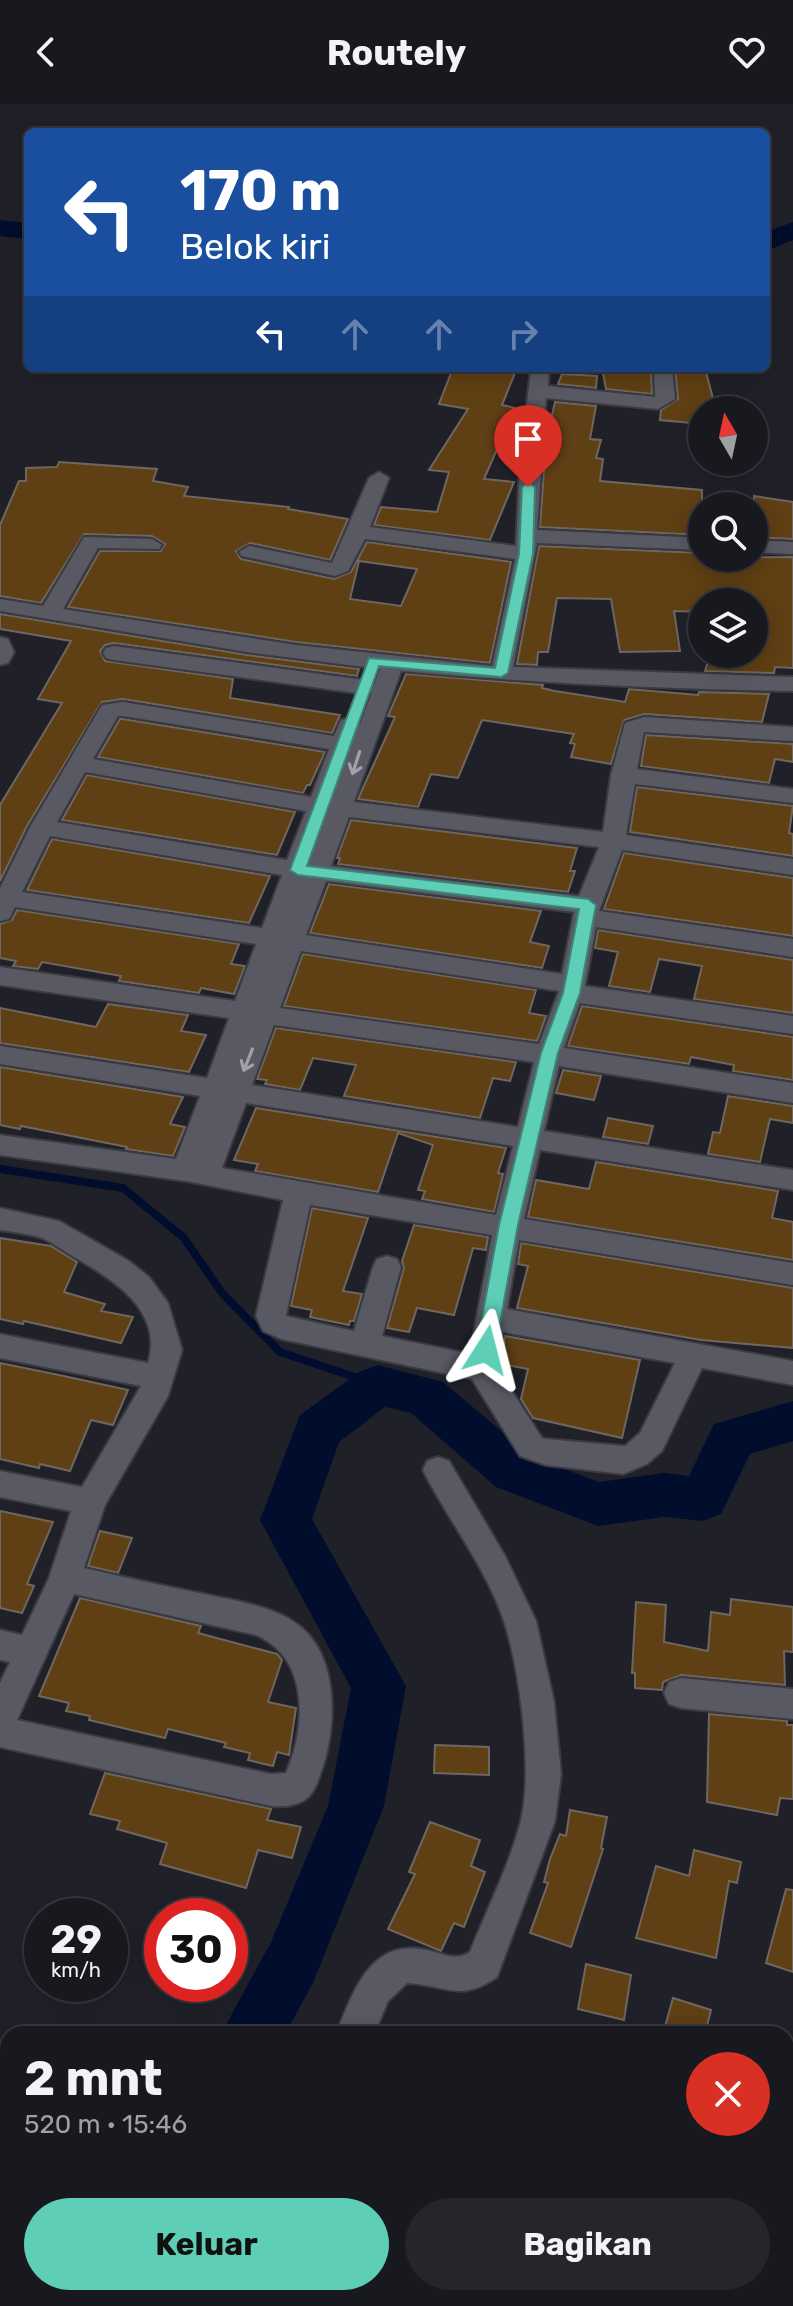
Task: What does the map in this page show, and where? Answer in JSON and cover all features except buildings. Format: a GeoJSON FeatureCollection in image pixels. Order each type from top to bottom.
{"type":"FeatureCollection","features":[{"type":"Feature","properties":{"kind":"street"},"geometry":{"type":"LineString","coordinates":[[501,673],[526,545],[539,372]]}},
{"type":"Feature","properties":{"kind":"street"},"geometry":{"type":"LineString","coordinates":[[537,391],[658,403],[665,399],[663,372]]}},
{"type":"Feature","properties":{"kind":"street"},"geometry":{"type":"LineString","coordinates":[[249,552],[335,570],[341,567],[379,478]]}},
{"type":"Feature","properties":{"kind":"street"},"geometry":{"type":"LineString","coordinates":[[358,532],[526,545],[688,544]]}},
{"type":"Feature","properties":{"kind":"street"},"geometry":{"type":"LineString","coordinates":[[50,613],[91,541],[152,545]]}},
{"type":"Feature","properties":{"kind":"street"},"geometry":{"type":"LineString","coordinates":[[768,547],[793,548]]}},
{"type":"Feature","properties":{"kind":"street"},"geometry":{"type":"LineString","coordinates":[[0,605],[383,662],[501,673],[793,684]]}},
{"type":"Feature","properties":{"kind":"street"},"geometry":{"type":"LineString","coordinates":[[0,644],[3,652],[0,658]]}},
{"type":"Feature","properties":{"kind":"street"},"geometry":{"type":"LineString","coordinates":[[114,653],[364,687]]}},
{"type":"Feature","properties":{"kind":"street"},"geometry":{"type":"LineString","coordinates":[[331,806],[342,744],[364,687],[383,662]]}},
{"type":"Feature","properties":{"kind":"street"},"geometry":{"type":"LineString","coordinates":[[196,1173],[383,662]]}},
{"type":"Feature","properties":{"kind":"street"},"geometry":{"type":"LineString","coordinates":[[342,744],[118,708],[106,713],[42,827],[4,905],[280,938],[793,1025]]}},
{"type":"Feature","properties":{"kind":"street"},"geometry":{"type":"LineString","coordinates":[[693,1356],[651,1442],[623,1461],[546,1452],[531,1447],[482,1369],[508,1225],[549,1053],[572,989],[588,911],[613,841],[633,728],[644,724],[793,734]]}},
{"type":"Feature","properties":{"kind":"street"},"geometry":{"type":"LineString","coordinates":[[78,764],[331,806],[793,867]]}},
{"type":"Feature","properties":{"kind":"street"},"geometry":{"type":"LineString","coordinates":[[623,775],[793,796]]}},
{"type":"Feature","properties":{"kind":"street"},"geometry":{"type":"LineString","coordinates":[[42,827],[308,871],[588,911],[793,948]]}},
{"type":"Feature","properties":{"kind":"street"},"geometry":{"type":"LineString","coordinates":[[0,976],[253,1014],[549,1053],[793,1093]]}},
{"type":"Feature","properties":{"kind":"street"},"geometry":{"type":"LineString","coordinates":[[0,1055],[530,1136],[793,1180]]}},
{"type":"Feature","properties":{"kind":"street"},"geometry":{"type":"LineString","coordinates":[[0,1145],[196,1173],[299,1193],[793,1274]]}},
{"type":"Feature","properties":{"kind":"street"},"geometry":{"type":"LineString","coordinates":[[299,1193],[271,1316],[273,1323],[482,1369]]}},
{"type":"Feature","properties":{"kind":"street"},"geometry":{"type":"LineString","coordinates":[[0,1219],[49,1229],[119,1269],[139,1285],[158,1311],[167,1350],[153,1396],[90,1502],[65,1578],[0,1720]]}},
{"type":"Feature","properties":{"kind":"street"},"geometry":{"type":"LineString","coordinates":[[365,1344],[387,1267]]}},
{"type":"Feature","properties":{"kind":"street"},"geometry":{"type":"LineString","coordinates":[[491,1318],[793,1373]]}},
{"type":"Feature","properties":{"kind":"street"},"geometry":{"type":"LineString","coordinates":[[0,1346],[159,1377]]}},
{"type":"Feature","properties":{"kind":"street"},"geometry":{"type":"LineString","coordinates":[[359,2026],[377,1986],[394,1968],[413,1962],[459,1977],[468,1976],[484,1964],[538,1821],[544,1774],[537,1702],[520,1621],[494,1566],[438,1470]]}},
{"type":"Feature","properties":{"kind":"street"},"geometry":{"type":"LineString","coordinates":[[0,1484],[90,1502]]}},
{"type":"Feature","properties":{"kind":"street"},"geometry":{"type":"LineString","coordinates":[[0,1732],[271,1790],[297,1786],[314,1750],[317,1728],[314,1689],[296,1643],[280,1629],[260,1621],[65,1578]]}},
{"type":"Feature","properties":{"kind":"street"},"geometry":{"type":"LineString","coordinates":[[0,1645],[33,1652]]}},
{"type":"Feature","properties":{"kind":"street"},"geometry":{"type":"LineString","coordinates":[[681,1693],[793,1704]]}},
{"type":"Feature","properties":{"kind":"waterway"},"geometry":{"type":"LineString","coordinates":[[0,228],[24,231]]}},
{"type":"Feature","properties":{"kind":"waterway"},"geometry":{"type":"LineString","coordinates":[[770,240],[793,230]]}},
{"type":"Feature","properties":{"kind":"waterway"},"geometry":{"type":"LineString","coordinates":[[0,1169],[123,1188],[184,1238],[222,1293],[280,1352],[378,1385]]}},
{"type":"Feature","properties":{"kind":"waterway"},"geometry":{"type":"LineString","coordinates":[[256,2026],[292,1962],[356,1806],[379,1686],[286,1520],[318,1430],[378,1385],[426,1396],[514,1472],[598,1504],[664,1495],[703,1499],[732,1439],[793,1421]]}},
{"type":"Feature","properties":{"kind":"route"},"geometry":{"type":"LineString","coordinates":[[486,1350],[508,1225],[549,1053],[571,993],[588,905],[298,870],[374,661],[501,673],[526,554],[528,487]]}}]}
